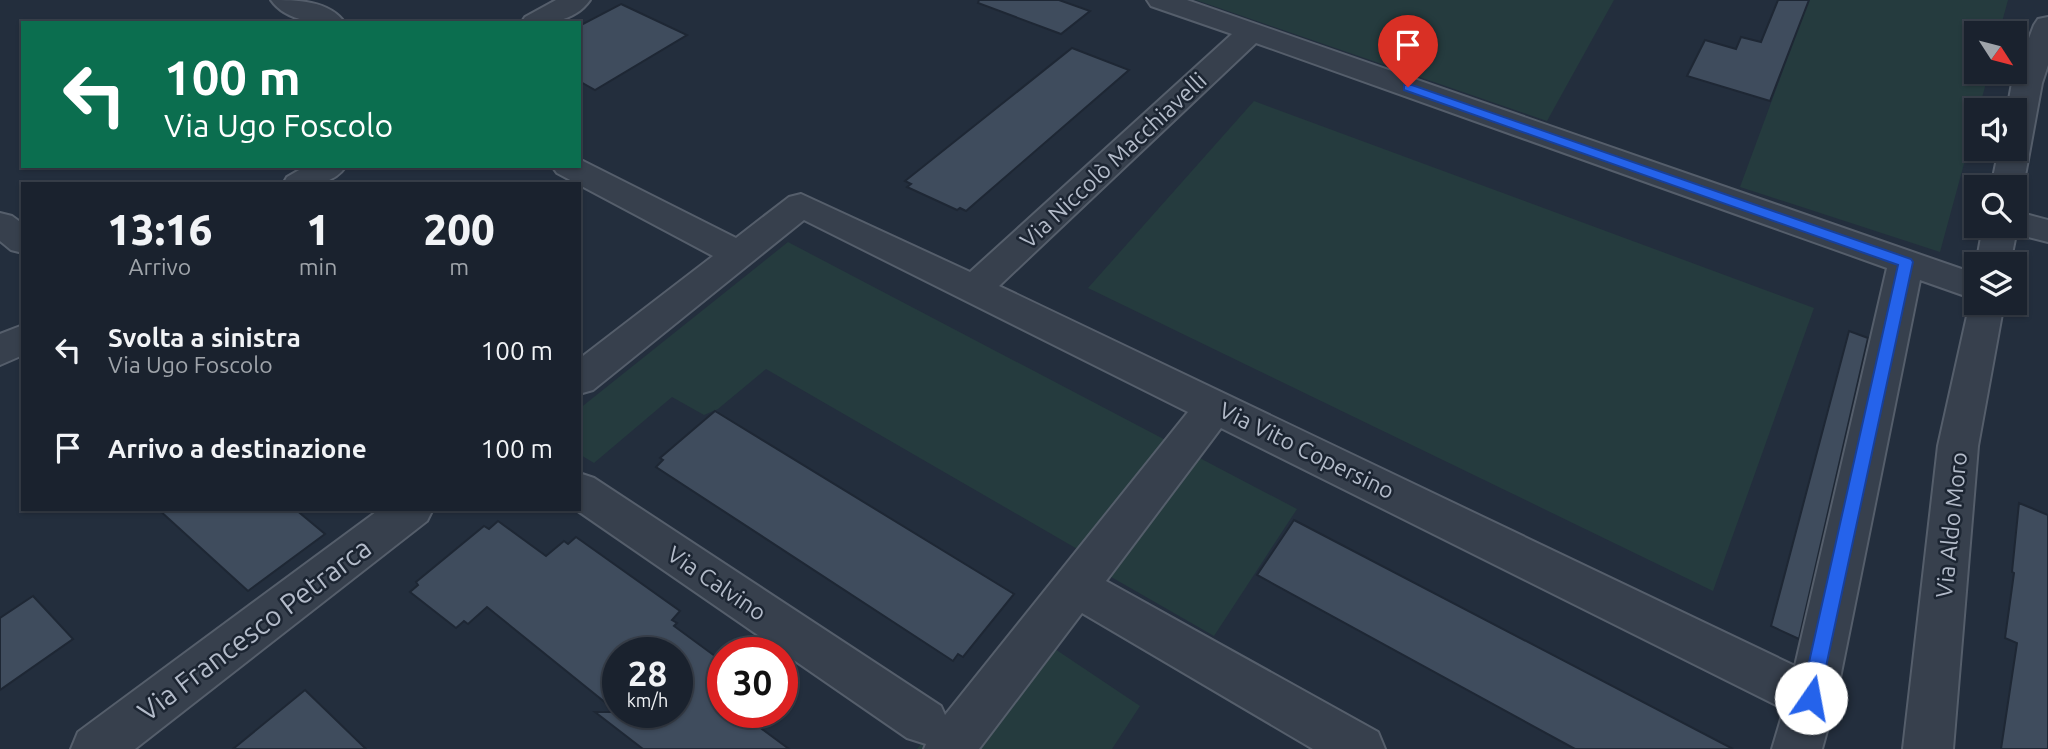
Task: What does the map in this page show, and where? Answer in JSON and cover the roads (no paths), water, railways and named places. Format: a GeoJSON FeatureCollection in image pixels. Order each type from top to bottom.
{"type":"FeatureCollection","features":[{"type":"Feature","properties":{"kind":"street"},"geometry":{"type":"LineString","coordinates":[[285,0],[327,21]]}},
{"type":"Feature","properties":{"kind":"street"},"geometry":{"type":"LineString","coordinates":[[539,21],[576,0]]}},
{"type":"Feature","properties":{"kind":"street"},"geometry":{"type":"LineString","coordinates":[[1161,0],[1964,283]]}},
{"type":"Feature","properties":{"kind":"street"},"geometry":{"type":"LineString","coordinates":[[2009,175],[2027,83],[2048,25]]}},
{"type":"Feature","properties":{"kind":"street","name":"Via Niccolò Macchiavelli"},"geometry":{"type":"LineString","coordinates":[[976,287],[1251,32]]}},
{"type":"Feature","properties":{"kind":"street"},"geometry":{"type":"LineString","coordinates":[[302,182],[327,168]]}},
{"type":"Feature","properties":{"kind":"street"},"geometry":{"type":"LineString","coordinates":[[572,168],[738,254],[581,378]]}},
{"type":"Feature","properties":{"kind":"street","name":"Via Vito Copersino"},"geometry":{"type":"LineString","coordinates":[[738,254],[801,205],[976,287],[1811,698]]}},
{"type":"Feature","properties":{"kind":"street"},"geometry":{"type":"LineString","coordinates":[[0,224],[21,240]]}},
{"type":"Feature","properties":{"kind":"street"},"geometry":{"type":"LineString","coordinates":[[2027,225],[2048,231]]}},
{"type":"Feature","properties":{"kind":"street"},"geometry":{"type":"LineString","coordinates":[[1797,749],[1811,698],[1906,262]]}},
{"type":"Feature","properties":{"kind":"street","name":"Via Aldo Moro"},"geometry":{"type":"LineString","coordinates":[[1928,749],[1958,446],[1984,315]]}},
{"type":"Feature","properties":{"kind":"street"},"geometry":{"type":"LineString","coordinates":[[0,351],[21,339]]}},
{"type":"Feature","properties":{"kind":"street"},"geometry":{"type":"LineString","coordinates":[[937,736],[1216,405]]}},
{"type":"Feature","properties":{"kind":"street","name":"Via Calvino"},"geometry":{"type":"LineString","coordinates":[[581,491],[937,736]]}},
{"type":"Feature","properties":{"kind":"street","name":"Via Francesco Petrarca"},"geometry":{"type":"LineString","coordinates":[[96,749],[409,511]]}},
{"type":"Feature","properties":{"kind":"street"},"geometry":{"type":"LineString","coordinates":[[1093,596],[1360,749]]}}]}
